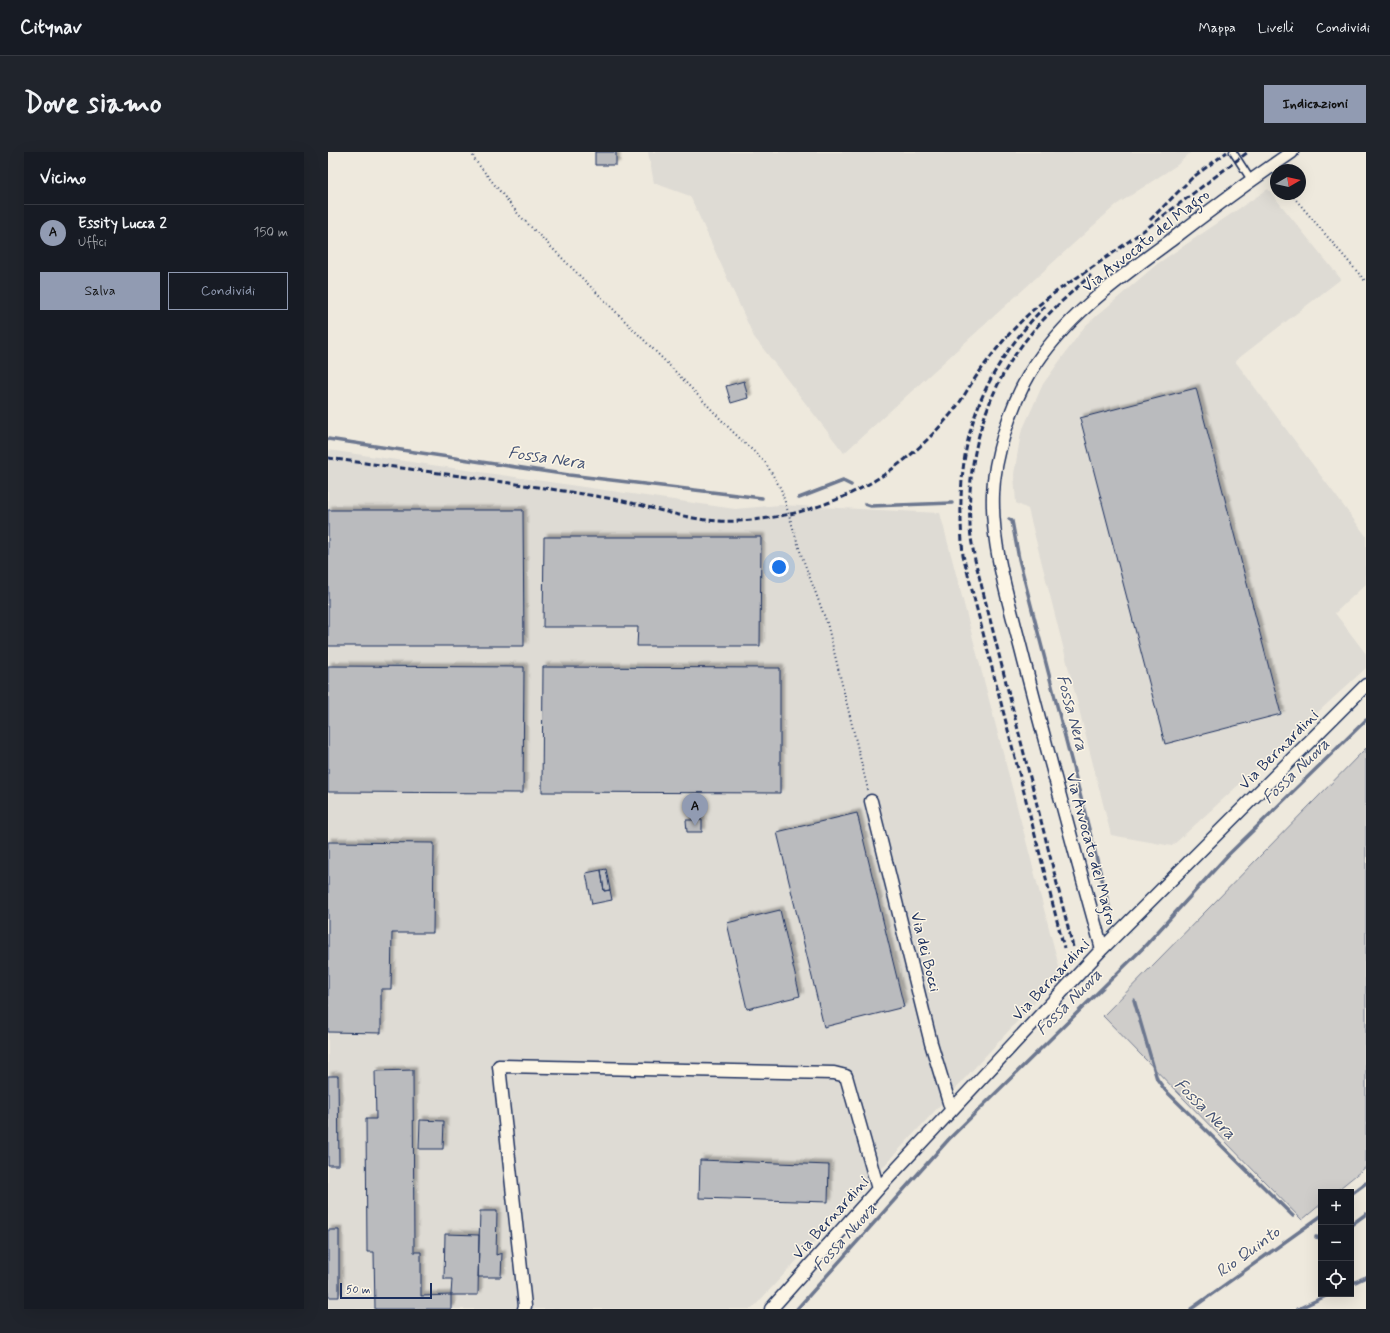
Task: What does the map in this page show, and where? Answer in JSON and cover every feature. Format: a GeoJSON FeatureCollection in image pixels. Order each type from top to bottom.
{"type":"FeatureCollection","features":[{"type":"Feature","properties":{"kind":"street","name":"Via Avvocato del Magro"},"geometry":{"type":"LineString","coordinates":[[1102,948],[1041,729],[998,558],[992,494],[1000,445],[1014,404],[1030,372],[1060,332],[1108,287],[1250,180],[1292,152]]}},
{"type":"Feature","properties":{"kind":"street","name":"Via Bernardini"},"geometry":{"type":"LineString","coordinates":[[772,1309],[878,1189],[1102,948],[1366,685]]}},
{"type":"Feature","properties":{"kind":"street","name":"Via dei Bocci"},"geometry":{"type":"LineString","coordinates":[[871,801],[931,1043],[951,1110]]}},
{"type":"Feature","properties":{"kind":"street"},"geometry":{"type":"LineString","coordinates":[[524,1309],[499,1066],[834,1073],[846,1076],[878,1189]]}},
{"type":"Feature","properties":{"kind":"lane"},"geometry":{"type":"LineString","coordinates":[[1233,152],[1250,180]]}},
{"type":"Feature","properties":{"kind":"path"},"geometry":{"type":"LineString","coordinates":[[472,152],[474,159],[519,214],[732,431],[765,462],[781,489],[799,547],[828,623],[871,801]]}},
{"type":"Feature","properties":{"kind":"path"},"geometry":{"type":"LineString","coordinates":[[1296,200],[1366,282]]}},
{"type":"Feature","properties":{"kind":"shaded area"},"geometry":{"type":"Polygon","coordinates":[[[648,152],[1191,152],[1177,165],[1116,205],[844,453],[754,337],[690,196],[654,183],[648,152]]]}},
{"type":"Feature","properties":{"kind":"shaded area"},"geometry":{"type":"Polygon","coordinates":[[[1268,189],[1270,191],[1270,200],[1277,200],[1341,279],[1235,361],[1366,536],[1366,584],[1335,613],[1366,654],[1366,668],[1172,846],[1111,835],[1028,509],[1016,503],[1014,474],[1021,433],[1043,384],[1085,326],[1157,264],[1268,189]]]}},
{"type":"Feature","properties":{"kind":"shaded area"},"geometry":{"type":"Polygon","coordinates":[[[328,450],[735,509],[780,505],[940,513],[1061,974],[752,1309],[328,1309],[328,450]]]}},
{"type":"Feature","properties":{"kind":"shaded area"},"geometry":{"type":"Polygon","coordinates":[[[1366,748],[1366,1167],[1339,1189],[1318,1189],[1318,1207],[1302,1220],[1103,1016],[1366,748]]]}},
{"type":"Feature","properties":{"kind":"building"},"geometry":{"type":"Polygon","coordinates":[[[595,152],[616,152],[616,165],[595,165],[595,152]]]}},
{"type":"Feature","properties":{"kind":"building"},"geometry":{"type":"Polygon","coordinates":[[[744,381],[748,398],[731,403],[726,386],[744,381]]]}},
{"type":"Feature","properties":{"kind":"building"},"geometry":{"type":"Polygon","coordinates":[[[1196,388],[1281,714],[1165,744],[1080,418],[1196,388]]]}},
{"type":"Feature","properties":{"kind":"building"},"geometry":{"type":"Polygon","coordinates":[[[328,510],[523,510],[524,646],[328,646],[328,510]]]}},
{"type":"Feature","properties":{"kind":"building"},"geometry":{"type":"Polygon","coordinates":[[[544,537],[761,537],[760,646],[637,646],[638,627],[543,627],[544,537]]]}},
{"type":"Feature","properties":{"kind":"building"},"geometry":{"type":"Polygon","coordinates":[[[328,666],[524,667],[523,793],[328,792],[328,666]]]}},
{"type":"Feature","properties":{"kind":"building"},"geometry":{"type":"Polygon","coordinates":[[[543,667],[780,668],[780,793],[542,792],[543,667]]]}},
{"type":"Feature","properties":{"kind":"building"},"geometry":{"type":"Polygon","coordinates":[[[857,813],[904,1007],[824,1027],[777,832],[857,813]]]}},
{"type":"Feature","properties":{"kind":"building"},"geometry":{"type":"Polygon","coordinates":[[[686,820],[702,820],[702,832],[687,832],[686,820]]]}},
{"type":"Feature","properties":{"kind":"building"},"geometry":{"type":"Polygon","coordinates":[[[328,842],[434,843],[433,933],[392,933],[391,989],[381,989],[381,1033],[328,1032],[328,842]]]}},
{"type":"Feature","properties":{"kind":"building"},"geometry":{"type":"Polygon","coordinates":[[[606,869],[610,890],[604,891],[601,870],[606,869]]]}},
{"type":"Feature","properties":{"kind":"building"},"geometry":{"type":"Polygon","coordinates":[[[601,870],[604,891],[610,890],[612,900],[592,904],[586,873],[601,870]]]}},
{"type":"Feature","properties":{"kind":"building"},"geometry":{"type":"Polygon","coordinates":[[[780,910],[800,996],[747,1009],[727,923],[780,910]]]}},
{"type":"Feature","properties":{"kind":"building"},"geometry":{"type":"Polygon","coordinates":[[[413,1070],[414,1252],[421,1252],[421,1296],[451,1295],[451,1309],[375,1309],[374,1252],[367,1252],[366,1119],[376,1119],[375,1071],[413,1070]]]}},
{"type":"Feature","properties":{"kind":"building"},"geometry":{"type":"Polygon","coordinates":[[[328,1076],[338,1076],[339,1165],[328,1165],[328,1076]]]}},
{"type":"Feature","properties":{"kind":"building"},"geometry":{"type":"Polygon","coordinates":[[[420,1120],[444,1121],[443,1149],[419,1149],[420,1120]]]}},
{"type":"Feature","properties":{"kind":"building"},"geometry":{"type":"Polygon","coordinates":[[[700,1160],[829,1165],[828,1202],[699,1198],[700,1160]]]}},
{"type":"Feature","properties":{"kind":"building"},"geometry":{"type":"Polygon","coordinates":[[[480,1211],[497,1211],[496,1255],[502,1253],[501,1277],[478,1277],[480,1211]]]}},
{"type":"Feature","properties":{"kind":"building"},"geometry":{"type":"Polygon","coordinates":[[[328,1230],[339,1230],[339,1297],[328,1297],[328,1230]]]}},
{"type":"Feature","properties":{"kind":"building"},"geometry":{"type":"Polygon","coordinates":[[[445,1234],[479,1235],[478,1295],[451,1295],[452,1279],[444,1279],[445,1234]]]}},
{"type":"Feature","properties":{"kind":"waterway","name":"Fossa Nera"},"geometry":{"type":"LineString","coordinates":[[328,439],[569,475],[762,498]]}},
{"type":"Feature","properties":{"kind":"waterway","name":"Fossa Nera"},"geometry":{"type":"LineString","coordinates":[[799,498],[843,481],[851,485]]}},
{"type":"Feature","properties":{"kind":"waterway","name":"Fossa Nera"},"geometry":{"type":"LineString","coordinates":[[865,504],[871,506],[952,503]]}},
{"type":"Feature","properties":{"kind":"waterway","name":"Fossa Nera"},"geometry":{"type":"LineString","coordinates":[[1009,519],[1012,521],[1019,559],[1111,914]]}},
{"type":"Feature","properties":{"kind":"waterway","name":"Fossa Nuova"},"geometry":{"type":"LineString","coordinates":[[797,1309],[949,1139],[1143,948],[1227,856],[1366,720]]}},
{"type":"Feature","properties":{"kind":"waterway","name":"Fossa Nera"},"geometry":{"type":"LineString","coordinates":[[1134,1000],[1157,1079],[1165,1090],[1293,1216]]}},
{"type":"Feature","properties":{"kind":"waterway","name":"Rio Quinto"},"geometry":{"type":"LineString","coordinates":[[1354,1192],[1366,1183]]}},
{"type":"Feature","properties":{"kind":"waterway","name":"Fossa Nera"},"geometry":{"type":"LineString","coordinates":[[1354,1223],[1366,1214]]}},
{"type":"Feature","properties":{"kind":"waterway","name":"Rio Quinto"},"geometry":{"type":"LineString","coordinates":[[1191,1309],[1318,1218]]}},
{"type":"Feature","properties":{"kind":"waterway"},"geometry":{"type":"LineString","coordinates":[[1354,1283],[1366,1277]]}},
{"type":"Feature","properties":{"kind":"waterway"},"geometry":{"type":"LineString","coordinates":[[1298,1309],[1324,1297]]}},
{"type":"Feature","properties":{"kind":"railway"},"geometry":{"type":"LineString","coordinates":[[1150,220],[1192,178],[1227,152]]}},
{"type":"Feature","properties":{"kind":"railway"},"geometry":{"type":"LineString","coordinates":[[328,458],[506,482],[613,499],[707,520],[739,521],[771,518],[802,511],[831,502],[858,490],[885,474],[909,456],[933,434],[957,406],[990,357],[1004,340],[1025,317],[1041,303],[1125,244],[1248,152]]}},
{"type":"Feature","properties":{"kind":"railway"},"geometry":{"type":"LineString","coordinates":[[1073,947],[975,560],[970,533],[970,498],[976,446],[992,396],[1004,373],[1034,330],[1062,301],[1091,275]]}},
{"type":"Feature","properties":{"kind":"railway"},"geometry":{"type":"LineString","coordinates":[[1045,306],[1020,335],[1000,363],[985,391],[973,421],[966,451],[962,483],[961,518],[963,555],[1064,948]]}},
{"type":"Feature","properties":{"kind":"place","name":"Essity Lucca 2"},"geometry":{"type":"Point","coordinates":[695,826]}}]}
